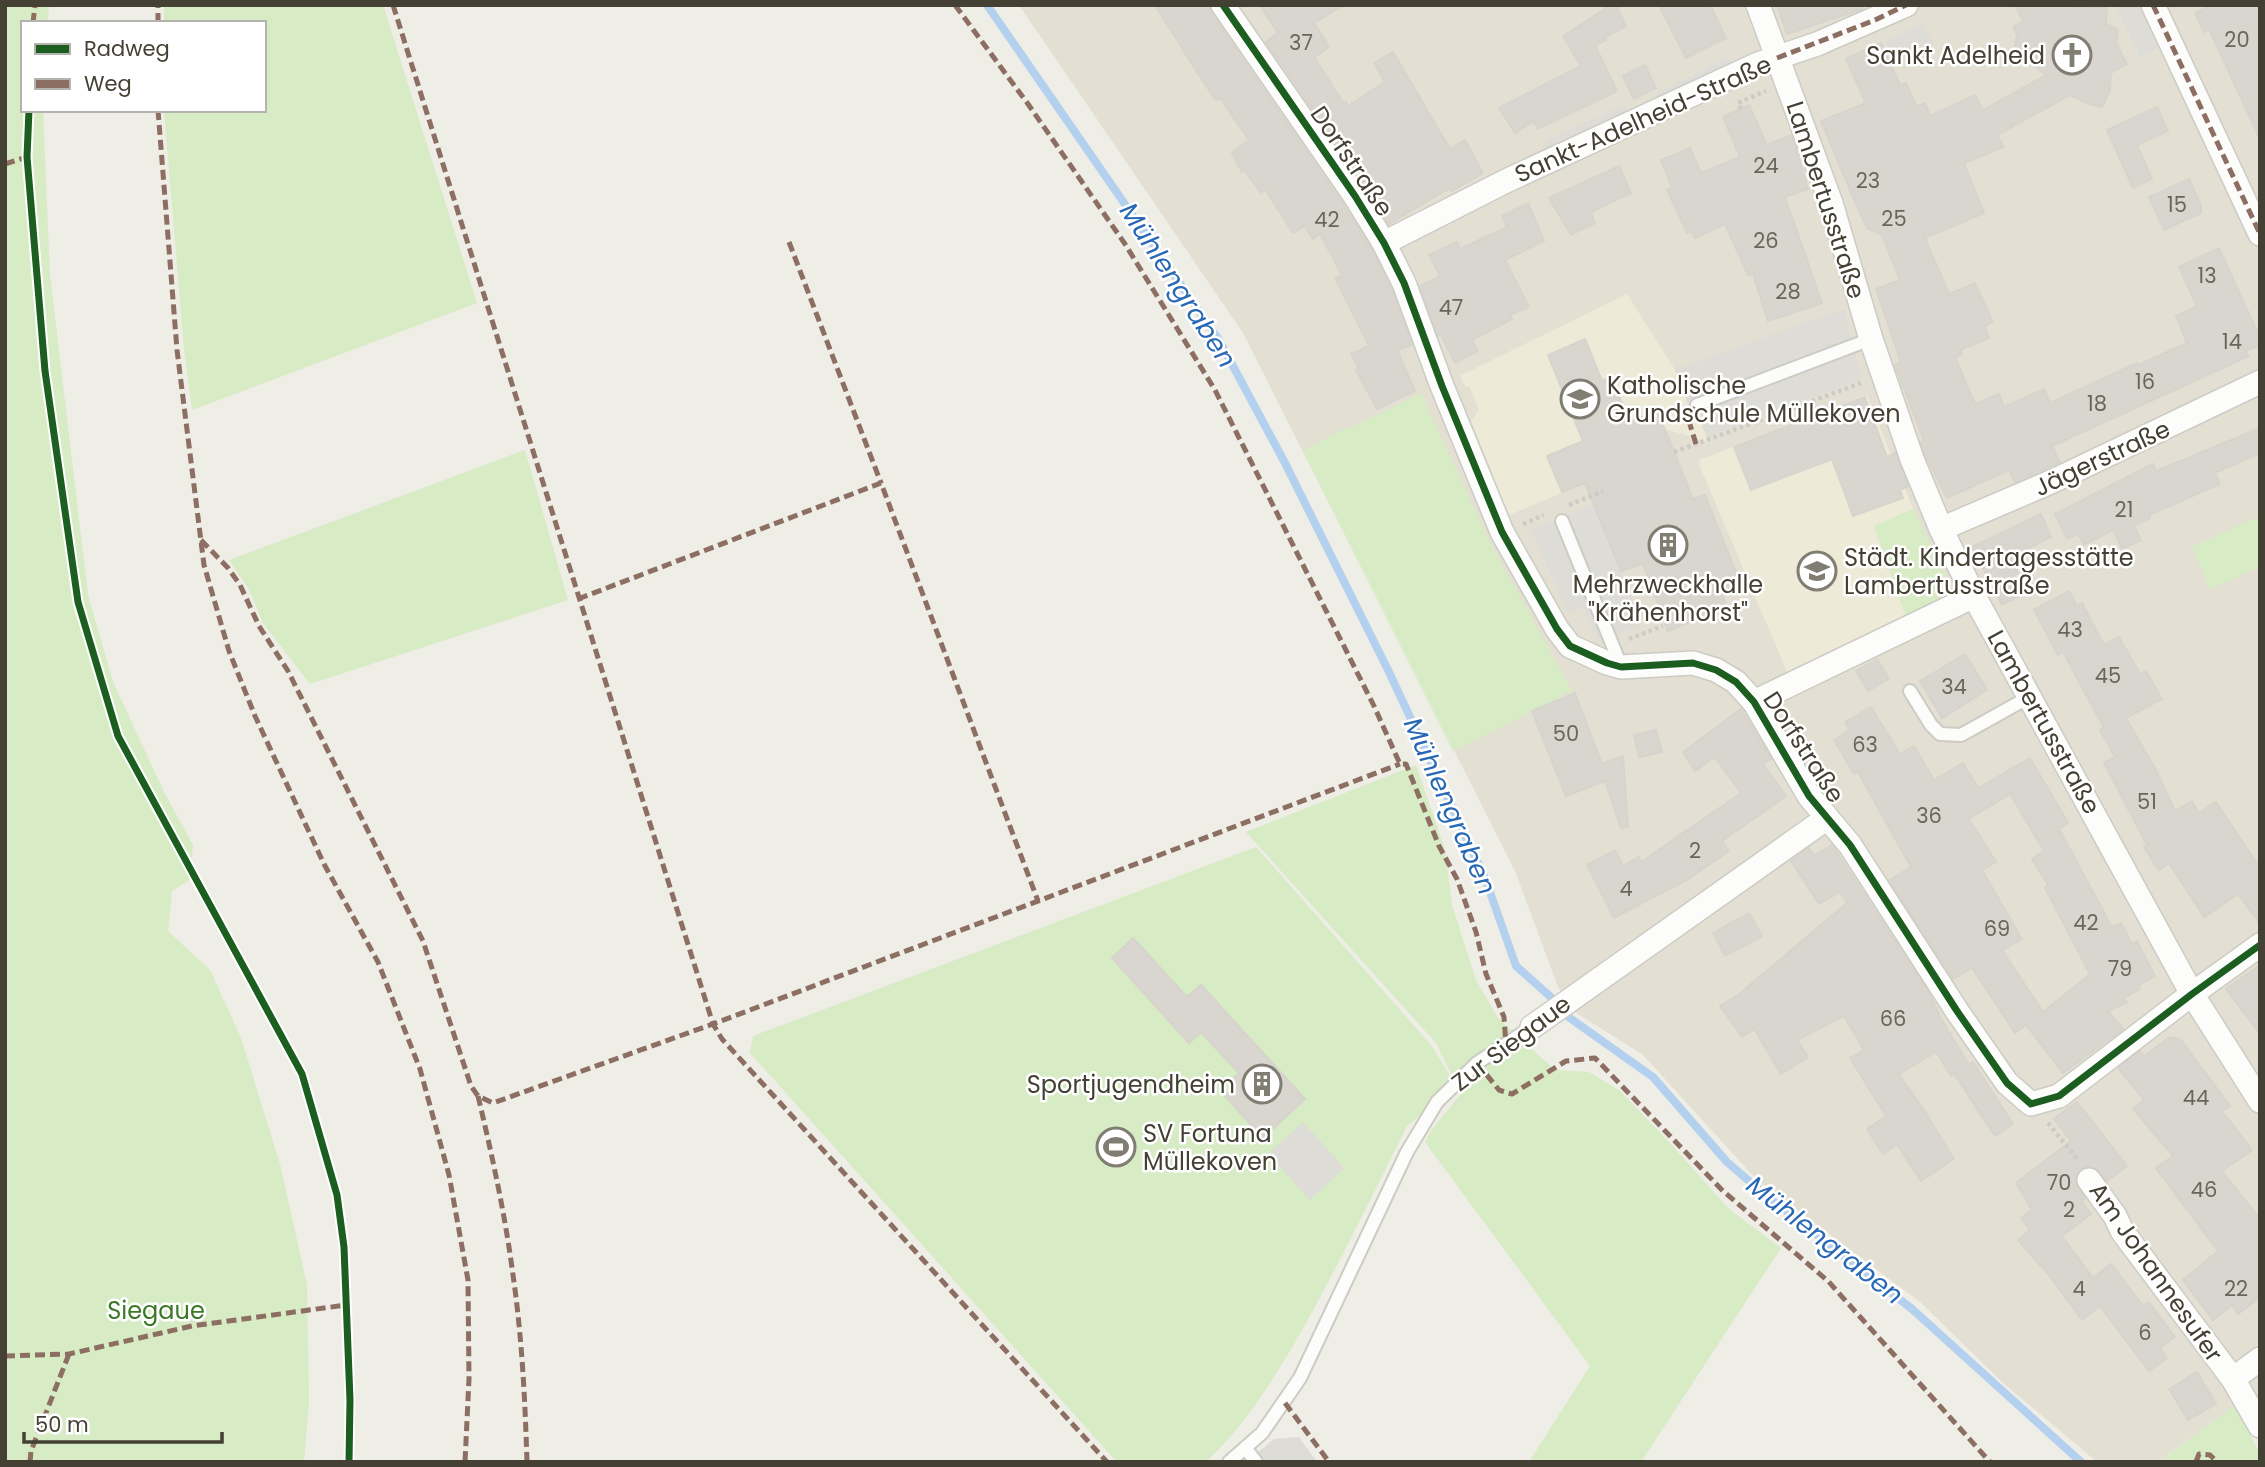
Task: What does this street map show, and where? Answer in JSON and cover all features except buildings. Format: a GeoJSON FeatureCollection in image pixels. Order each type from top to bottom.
{"type":"FeatureCollection","features":[{"type":"Feature","properties":{"kind":"street","name":"Dorfstraße"},"geometry":{"type":"LineString","coordinates":[[1223,5],[1355,196],[1384,243],[1404,283],[1442,386],[1502,532],[1543,607],[1570,646],[1591,657],[1621,667],[1693,663],[1728,677],[1754,702],[1809,796],[1850,845],[1957,1012],[2007,1083],[2031,1104],[2059,1096],[2192,993],[2260,945]]}},
{"type":"Feature","properties":{"kind":"street","name":"Lambertusstraße"},"geometry":{"type":"LineString","coordinates":[[1759,5],[1831,202],[1871,339],[1912,459],[1941,529],[1974,596],[2192,993],[2260,1101]]}},
{"type":"Feature","properties":{"kind":"street","name":"Sankt-Adelheid-Straße"},"geometry":{"type":"LineString","coordinates":[[1384,243],[1532,169],[1758,64],[1852,30],[1906,5]]}},
{"type":"Feature","properties":{"kind":"street"},"geometry":{"type":"LineString","coordinates":[[2153,5],[2260,234]]}},
{"type":"Feature","properties":{"kind":"street","name":"Jägerstraße"},"geometry":{"type":"LineString","coordinates":[[1941,529],[2053,481],[2260,382]]}},
{"type":"Feature","properties":{"kind":"street"},"geometry":{"type":"LineString","coordinates":[[1754,702],[1974,596]]}},
{"type":"Feature","properties":{"kind":"street","name":"Zur Siegaue"},"geometry":{"type":"LineString","coordinates":[[1532,1027],[1827,818]]}},
{"type":"Feature","properties":{"kind":"street","name":"Am Johannesufer"},"geometry":{"type":"LineString","coordinates":[[2088,1180],[2115,1216],[2122,1231],[2233,1379],[2260,1426]]}},
{"type":"Feature","properties":{"kind":"street"},"geometry":{"type":"LineString","coordinates":[[2233,1379],[2260,1359]]}},
{"type":"Feature","properties":{"kind":"lane"},"geometry":{"type":"LineString","coordinates":[[1697,405],[1871,339]]}},
{"type":"Feature","properties":{"kind":"lane"},"geometry":{"type":"LineString","coordinates":[[1562,521],[1621,667]]}},
{"type":"Feature","properties":{"kind":"lane"},"geometry":{"type":"LineString","coordinates":[[1910,691],[1931,725],[1940,734],[1961,735],[2031,696]]}},
{"type":"Feature","properties":{"kind":"lane","name":"Zur Siegaue"},"geometry":{"type":"LineString","coordinates":[[1229,1462],[1270,1423],[1300,1378],[1407,1152],[1437,1102],[1477,1063],[1532,1027]]}},
{"type":"Feature","properties":{"kind":"lane"},"geometry":{"type":"LineString","coordinates":[[1246,1448],[1256,1462]]}},
{"type":"Feature","properties":{"kind":"path"},"geometry":{"type":"LineString","coordinates":[[1675,452],[1884,374]]}},
{"type":"Feature","properties":{"kind":"path"},"geometry":{"type":"LineString","coordinates":[[1611,644],[1663,626]]}},
{"type":"Feature","properties":{"kind":"shaded area"},"geometry":{"type":"Polygon","coordinates":[[[1019,5],[2260,5],[2260,1443],[2247,1416],[2237,1404],[2158,1462],[2097,1462],[2003,1383],[1920,1302],[1757,1180],[1643,1055],[1575,1012],[1558,987],[1515,871],[1243,333],[1019,5]]]}},
{"type":"Feature","properties":{"kind":"shaded area"},"geometry":{"type":"Polygon","coordinates":[[[2115,5],[2137,5],[2158,48],[2140,57],[2115,5]]]}},
{"type":"Feature","properties":{"kind":"shaded area"},"geometry":{"type":"Polygon","coordinates":[[[1922,22],[1934,45],[1896,64],[1885,42],[1922,22]]]}},
{"type":"Feature","properties":{"kind":"shaded area"},"geometry":{"type":"Polygon","coordinates":[[[1729,57],[1733,65],[1661,101],[1657,93],[1729,57]]]}},
{"type":"Feature","properties":{"kind":"shaded area"},"geometry":{"type":"Polygon","coordinates":[[[1624,104],[1629,114],[1550,152],[1544,142],[1624,104]]]}},
{"type":"Feature","properties":{"kind":"shaded area","name":"Katholische Grundschule Müllekoven"},"geometry":{"type":"Polygon","coordinates":[[[1627,294],[1675,370],[1694,419],[1699,418],[1709,442],[1665,429],[1610,451],[1617,470],[1509,515],[1471,421],[1479,410],[1470,387],[1465,386],[1460,376],[1627,294]]]}},
{"type":"Feature","properties":{"kind":"shaded area"},"geometry":{"type":"Polygon","coordinates":[[[1844,309],[1861,379],[1707,437],[1699,418],[1694,420],[1675,370],[1844,309]]]}},
{"type":"Feature","properties":{"kind":"shaded area","name":"Städt. Kindertagesstätte Lambertusstraße"},"geometry":{"type":"Polygon","coordinates":[[[1867,395],[1913,509],[1874,526],[1906,616],[1788,674],[1699,460],[1867,395]]]}},
{"type":"Feature","properties":{"kind":"shaded area"},"geometry":{"type":"Polygon","coordinates":[[[1594,504],[1642,625],[1609,637],[1597,638],[1583,606],[1568,613],[1531,529],[1594,504]]]}},
{"type":"Feature","properties":{"kind":"shaded area"},"geometry":{"type":"Polygon","coordinates":[[[1303,1122],[1344,1168],[1310,1200],[1268,1154],[1303,1122]]]}},
{"type":"Feature","properties":{"kind":"shaded area"},"geometry":{"type":"Polygon","coordinates":[[[1299,1437],[1317,1462],[1246,1462],[1274,1439],[1299,1437]]]}},
{"type":"Feature","properties":{"kind":"green space","name":"Siegaue"},"geometry":{"type":"Polygon","coordinates":[[[5,5],[49,5],[48,21],[21,21],[21,112],[43,112],[50,275],[88,595],[113,682],[164,792],[193,845],[189,880],[172,891],[168,931],[210,970],[241,1038],[280,1164],[307,1285],[309,1401],[304,1462],[5,1462],[5,5]]]}},
{"type":"Feature","properties":{"kind":"green space"},"geometry":{"type":"Polygon","coordinates":[[[164,5],[383,5],[477,303],[192,410],[184,349],[164,112],[266,112],[266,21],[164,21],[164,5]]]}},
{"type":"Feature","properties":{"kind":"green space"},"geometry":{"type":"Polygon","coordinates":[[[1421,393],[1489,541],[1572,691],[1453,751],[1303,451],[1421,393]]]}},
{"type":"Feature","properties":{"kind":"green space"},"geometry":{"type":"Polygon","coordinates":[[[525,450],[568,600],[310,684],[263,623],[249,589],[229,560],[525,450]]]}},
{"type":"Feature","properties":{"kind":"green space"},"geometry":{"type":"Polygon","coordinates":[[[1913,509],[1946,575],[1936,602],[1906,616],[1874,526],[1913,509]]]}},
{"type":"Feature","properties":{"kind":"green space"},"geometry":{"type":"Polygon","coordinates":[[[2260,516],[2260,567],[2210,589],[2192,547],[2260,516]]]}},
{"type":"Feature","properties":{"kind":"green space"},"geometry":{"type":"Polygon","coordinates":[[[1416,765],[1445,850],[1452,905],[1476,980],[1498,1018],[1555,1070],[1589,1072],[1620,1091],[1728,1208],[1781,1248],[1641,1462],[1529,1462],[1590,1366],[1425,1142],[1432,1129],[1461,1094],[1436,1043],[1246,832],[1416,765]]]}},
{"type":"Feature","properties":{"kind":"green space","name":"SV Fortuna Müllekoven"},"geometry":{"type":"Polygon","coordinates":[[[1256,847],[1431,1045],[1451,1077],[1419,1116],[1407,1126],[1306,1323],[1273,1378],[1235,1431],[1206,1462],[1117,1462],[750,1053],[753,1036],[1256,847]]]}},
{"type":"Feature","properties":{"kind":"green space"},"geometry":{"type":"Polygon","coordinates":[[[2235,1405],[2260,1454],[2260,1462],[2159,1462],[2235,1405]]]}},
{"type":"Feature","properties":{"kind":"waterway","name":"Mühlengraben"},"geometry":{"type":"LineString","coordinates":[[987,5],[1219,340],[1285,463],[1389,672],[1485,878],[1516,966],[1553,999],[1567,1016],[1653,1077],[1727,1162],[1912,1309],[2081,1462]]}},
{"type":"Feature","properties":{"kind":"marked path"},"geometry":{"type":"LineString","coordinates":[[33,21],[35,5]]}},
{"type":"Feature","properties":{"kind":"marked path"},"geometry":{"type":"LineString","coordinates":[[158,5],[158,21]]}},
{"type":"Feature","properties":{"kind":"marked path"},"geometry":{"type":"LineString","coordinates":[[393,5],[713,1024],[722,1039],[1107,1462]]}},
{"type":"Feature","properties":{"kind":"marked path"},"geometry":{"type":"LineString","coordinates":[[955,5],[1028,104],[1125,244],[1215,390],[1374,706],[1400,764],[1406,764],[1439,846],[1457,879],[1476,932],[1486,974],[1504,1017],[1506,1045]]}},
{"type":"Feature","properties":{"kind":"marked path"},"geometry":{"type":"LineString","coordinates":[[1777,58],[1906,5]]}},
{"type":"Feature","properties":{"kind":"marked path"},"geometry":{"type":"LineString","coordinates":[[2153,5],[2260,234]]}},
{"type":"Feature","properties":{"kind":"marked path"},"geometry":{"type":"LineString","coordinates":[[158,112],[177,350],[204,565],[229,651],[255,716],[324,864],[378,962],[420,1069],[449,1175],[468,1280],[469,1379],[465,1462]]}},
{"type":"Feature","properties":{"kind":"marked path"},"geometry":{"type":"LineString","coordinates":[[5,164],[27,157]]}},
{"type":"Feature","properties":{"kind":"marked path"},"geometry":{"type":"LineString","coordinates":[[789,242],[881,483]]}},
{"type":"Feature","properties":{"kind":"marked path"},"geometry":{"type":"LineString","coordinates":[[1696,444],[1688,418],[1697,405]]}},
{"type":"Feature","properties":{"kind":"marked path"},"geometry":{"type":"LineString","coordinates":[[578,599],[881,483],[1038,901]]}},
{"type":"Feature","properties":{"kind":"marked path"},"geometry":{"type":"LineString","coordinates":[[201,540],[240,585],[259,626],[288,671],[423,941],[471,1086],[478,1096],[493,1103],[713,1024],[1400,764]]}},
{"type":"Feature","properties":{"kind":"marked path"},"geometry":{"type":"LineString","coordinates":[[1477,1063],[1499,1090],[1512,1094],[1566,1061],[1595,1058],[1723,1191],[1828,1281],[1990,1462]]}},
{"type":"Feature","properties":{"kind":"marked path"},"geometry":{"type":"LineString","coordinates":[[478,1096],[498,1185],[513,1275],[523,1368],[527,1462]]}},
{"type":"Feature","properties":{"kind":"marked path"},"geometry":{"type":"LineString","coordinates":[[5,1356],[69,1354],[192,1326],[346,1305]]}},
{"type":"Feature","properties":{"kind":"marked path"},"geometry":{"type":"LineString","coordinates":[[30,1462],[31,1451],[69,1354]]}},
{"type":"Feature","properties":{"kind":"marked path"},"geometry":{"type":"LineString","coordinates":[[1285,1403],[1329,1462]]}},
{"type":"Feature","properties":{"kind":"marked path"},"geometry":{"type":"LineString","coordinates":[[2196,1462],[2199,1454],[2210,1455],[2217,1462]]}},
{"type":"Feature","properties":{"kind":"cycle path"},"geometry":{"type":"LineString","coordinates":[[1223,5],[1355,196],[1384,243],[1404,283],[1442,386],[1502,532],[1557,629],[1570,646],[1607,663],[1621,667],[1693,663],[1716,670],[1736,682],[1754,702],[1809,796],[1850,845],[2007,1083],[2031,1104],[2059,1096],[2260,945]]}},
{"type":"Feature","properties":{"kind":"cycle path"},"geometry":{"type":"LineString","coordinates":[[29,112],[27,157],[45,371],[78,602],[118,736],[302,1074],[337,1195],[344,1247],[350,1400],[349,1462]]}},
{"type":"Feature","properties":{"kind":"place","name":"Sankt Adelheid"},"geometry":{"type":"Point","coordinates":[2072,55]}},
{"type":"Feature","properties":{"kind":"place","name":"Katholische Grundschule Müllekoven"},"geometry":{"type":"Point","coordinates":[1580,399]}},
{"type":"Feature","properties":{"kind":"place","name":"Mehrzweckhalle \"Krähenhorst\""},"geometry":{"type":"Point","coordinates":[1668,545]}},
{"type":"Feature","properties":{"kind":"place","name":"Städt. Kindertagesstätte Lambertusstraße"},"geometry":{"type":"Point","coordinates":[1817,571]}},
{"type":"Feature","properties":{"kind":"place","name":"Sportjugendheim"},"geometry":{"type":"Point","coordinates":[1262,1084]}},
{"type":"Feature","properties":{"kind":"place","name":"SV Fortuna Müllekoven"},"geometry":{"type":"Point","coordinates":[1116,1147]}}]}
